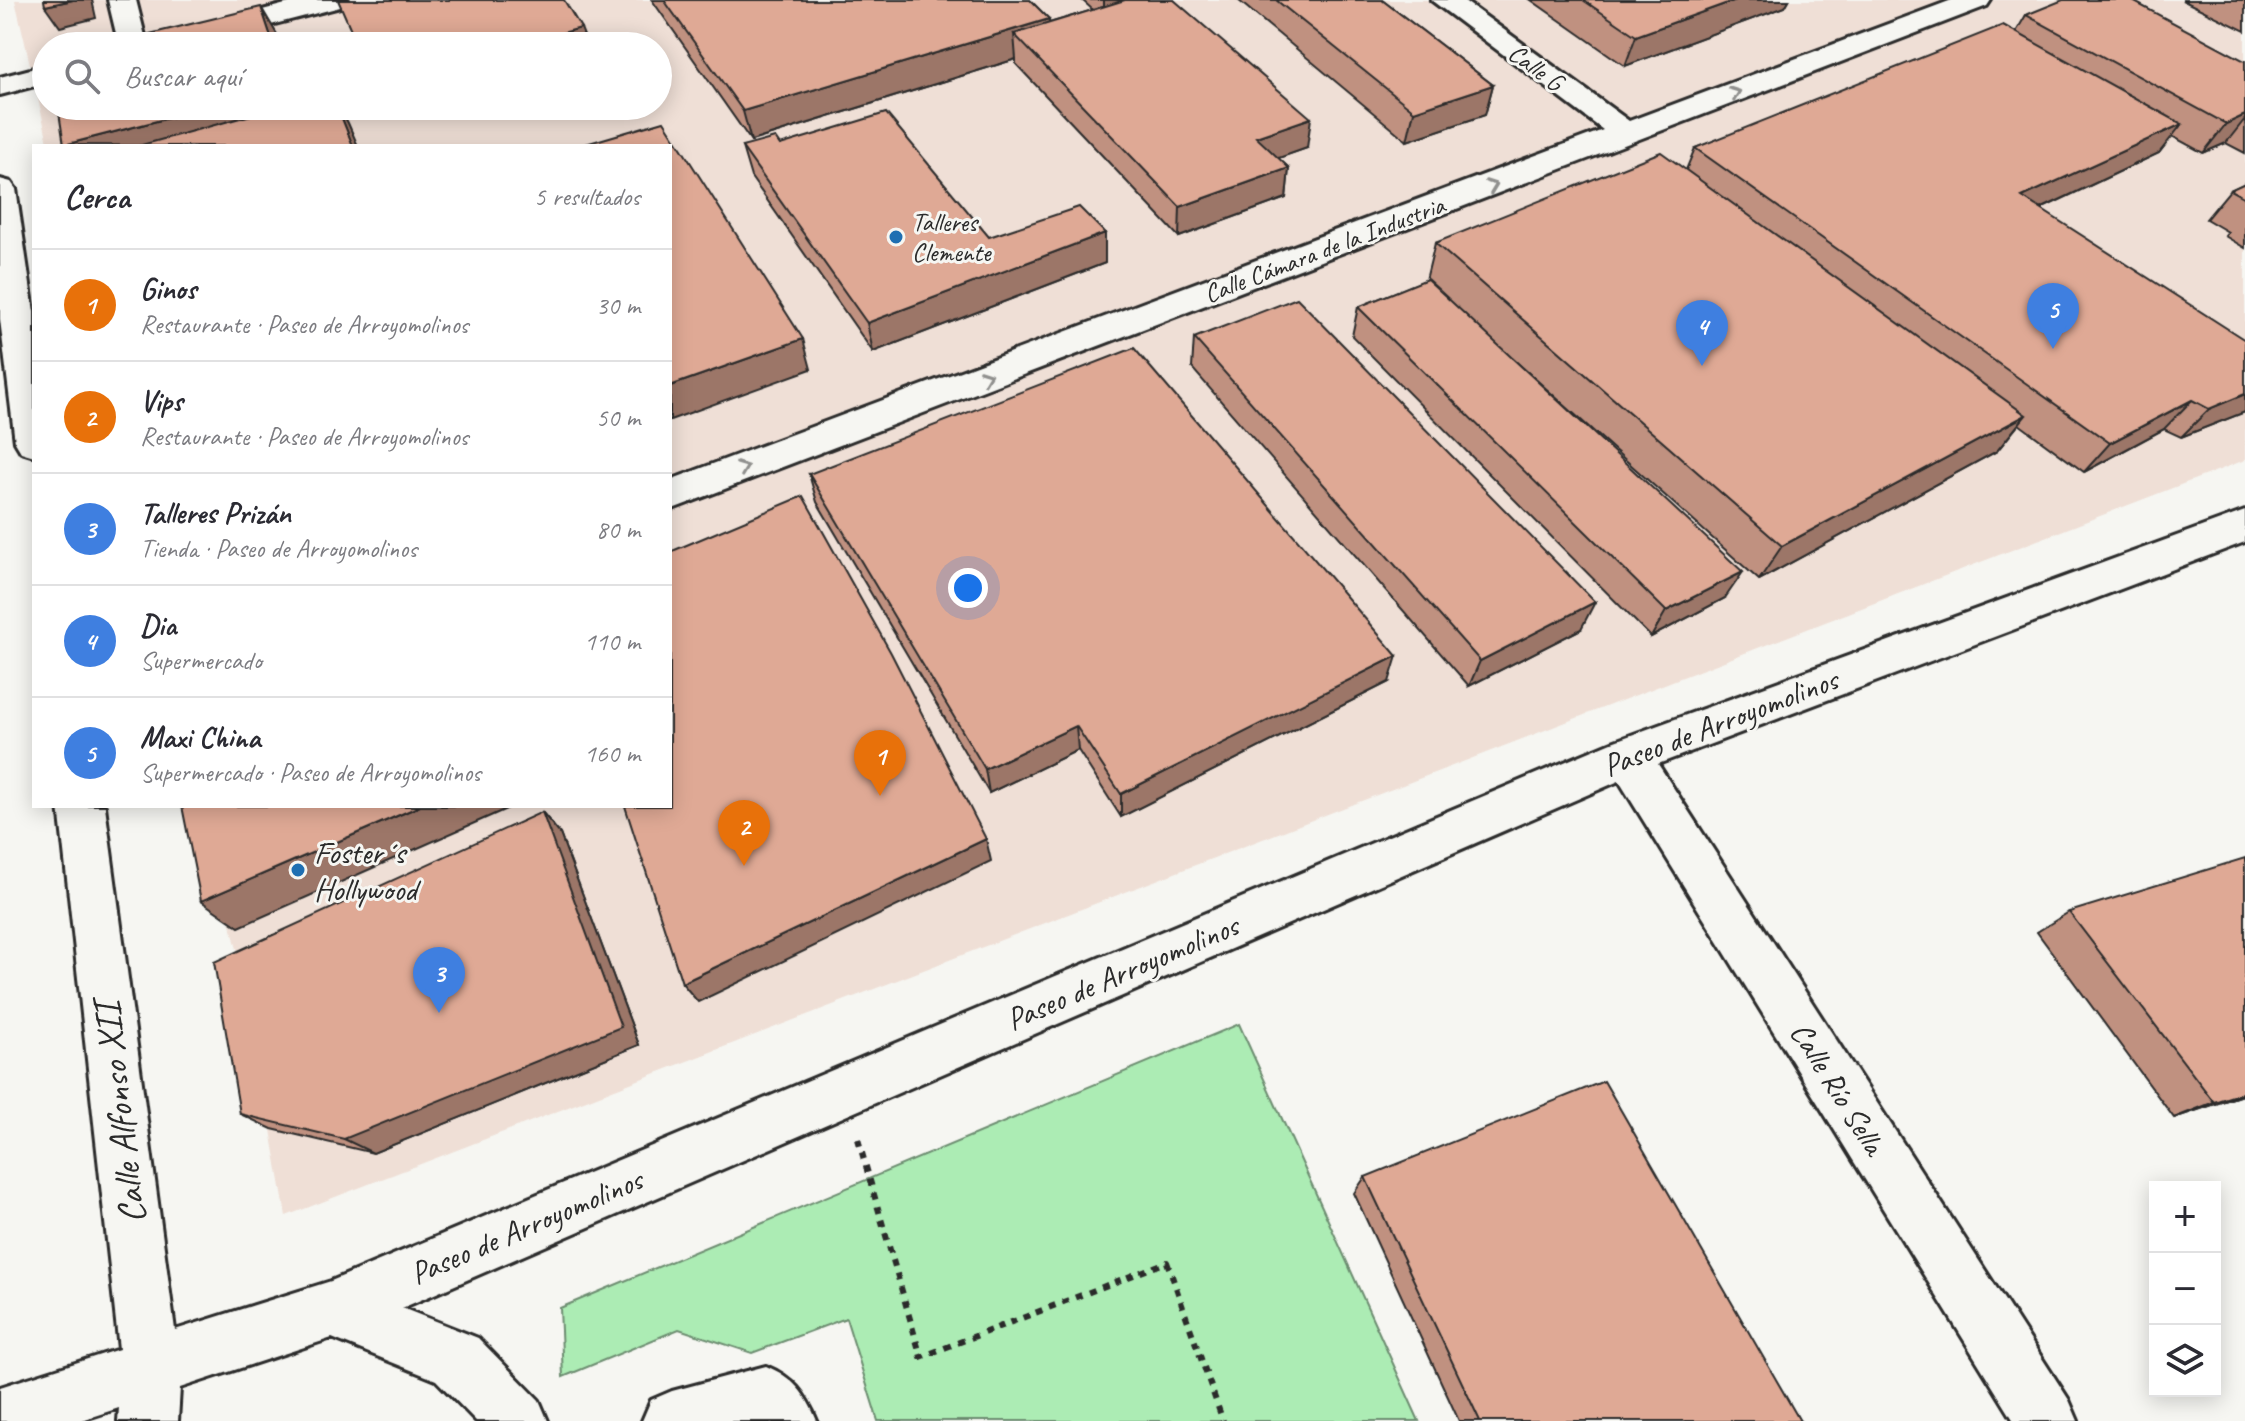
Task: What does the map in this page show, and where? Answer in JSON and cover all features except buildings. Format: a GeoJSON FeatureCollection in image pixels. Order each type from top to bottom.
{"type":"FeatureCollection","features":[{"type":"Feature","properties":{"kind":"street"},"geometry":{"type":"LineString","coordinates":[[122,0],[130,32]]}},
{"type":"Feature","properties":{"kind":"street"},"geometry":{"type":"LineString","coordinates":[[210,32],[334,0]]}},
{"type":"Feature","properties":{"kind":"street","name":"Calle G"},"geometry":{"type":"LineString","coordinates":[[1445,0],[1628,134]]}},
{"type":"Feature","properties":{"kind":"street","name":"Calle Cámara de la Industria"},"geometry":{"type":"LineString","coordinates":[[672,494],[1977,0]]}},
{"type":"Feature","properties":{"kind":"street"},"geometry":{"type":"LineString","coordinates":[[0,86],[32,78]]}},
{"type":"Feature","properties":{"kind":"street"},"geometry":{"type":"LineString","coordinates":[[0,189],[27,329],[32,410]]}},
{"type":"Feature","properties":{"kind":"street","name":"Paseo de Arroyomolinos"},"geometry":{"type":"LineString","coordinates":[[0,1417],[149,1395],[332,1309],[1628,756],[2245,526]]}},
{"type":"Feature","properties":{"kind":"street","name":"Calle Río Sella"},"geometry":{"type":"LineString","coordinates":[[1628,756],[2048,1421]]}},
{"type":"Feature","properties":{"kind":"street","name":"Calle Alfonso XII"},"geometry":{"type":"LineString","coordinates":[[82,808],[149,1395]]}},
{"type":"Feature","properties":{"kind":"street"},"geometry":{"type":"LineString","coordinates":[[332,1309],[457,1359],[518,1421]]}},
{"type":"Feature","properties":{"kind":"street"},"geometry":{"type":"LineString","coordinates":[[672,1421],[766,1396],[787,1421]]}},
{"type":"Feature","properties":{"kind":"path"},"geometry":{"type":"LineString","coordinates":[[844,1091],[921,1357],[1167,1262],[1223,1421]]}},
{"type":"Feature","properties":{"kind":"shaded area"},"geometry":{"type":"Polygon","coordinates":[[[15,0],[2245,0],[2245,460],[286,1216],[245,981],[202,808],[672,808],[672,144],[49,144],[43,120],[672,120],[672,32],[32,32],[32,73],[15,0]]]}},
{"type":"Feature","properties":{"kind":"green space"},"geometry":{"type":"Polygon","coordinates":[[[1239,1024],[1419,1421],[878,1421],[846,1318],[752,1353],[679,1329],[563,1377],[560,1308],[1239,1024]]]}},
{"type":"Feature","properties":{"kind":"place","name":"Talleres Clemente"},"geometry":{"type":"Point","coordinates":[896,237]}},
{"type":"Feature","properties":{"kind":"place","name":"Maxi China"},"geometry":{"type":"Point","coordinates":[2053,349]}},
{"type":"Feature","properties":{"kind":"place","name":"Dia"},"geometry":{"type":"Point","coordinates":[1702,366]}},
{"type":"Feature","properties":{"kind":"place","name":"Ginos"},"geometry":{"type":"Point","coordinates":[880,796]}},
{"type":"Feature","properties":{"kind":"place","name":"Vips"},"geometry":{"type":"Point","coordinates":[744,866]}},
{"type":"Feature","properties":{"kind":"place","name":"Foster´s Hollywood"},"geometry":{"type":"Point","coordinates":[298,870]}},
{"type":"Feature","properties":{"kind":"place","name":"Talleres Prizán"},"geometry":{"type":"Point","coordinates":[439,1013]}}]}
